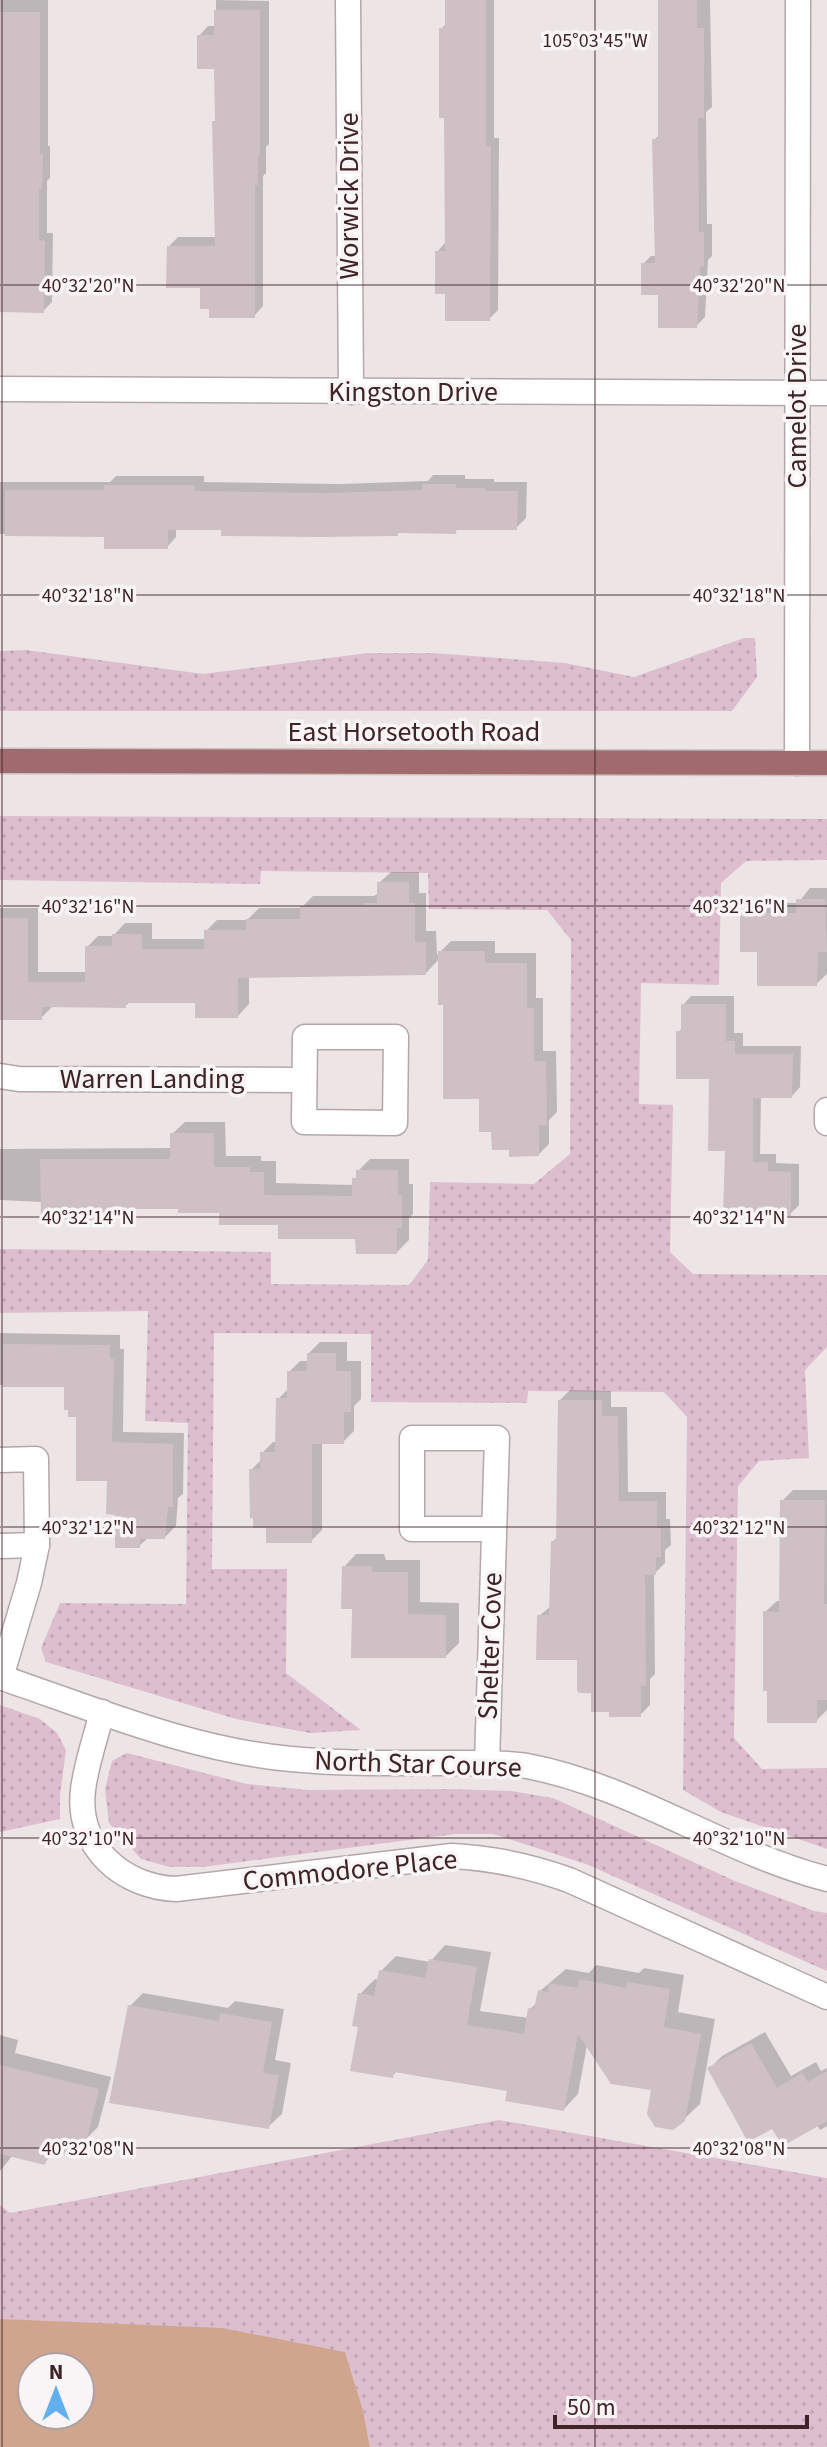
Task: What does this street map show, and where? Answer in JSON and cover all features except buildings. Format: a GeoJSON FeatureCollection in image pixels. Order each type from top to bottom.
{"type":"FeatureCollection","features":[{"type":"Feature","properties":{"kind":"main road","name":"East Horsetooth Road"},"geometry":{"type":"LineString","coordinates":[[0,761],[827,763]]}},
{"type":"Feature","properties":{"kind":"street","name":"Worwick Drive"},"geometry":{"type":"LineString","coordinates":[[348,0],[351,392]]}},
{"type":"Feature","properties":{"kind":"street","name":"Camelot Drive"},"geometry":{"type":"LineString","coordinates":[[797,763],[798,0]]}},
{"type":"Feature","properties":{"kind":"street","name":"Kingston Drive"},"geometry":{"type":"LineString","coordinates":[[0,389],[827,393]]}},
{"type":"Feature","properties":{"kind":"street"},"geometry":{"type":"LineString","coordinates":[[305,1037],[396,1037],[395,1123],[304,1122],[304,1080],[305,1037]]}},
{"type":"Feature","properties":{"kind":"street","name":"Warren Landing"},"geometry":{"type":"LineString","coordinates":[[0,1076],[19,1079],[304,1080]]}},
{"type":"Feature","properties":{"kind":"street"},"geometry":{"type":"LineString","coordinates":[[827,1110],[827,1123]]}},
{"type":"Feature","properties":{"kind":"street","name":"Shelter Cove"},"geometry":{"type":"LineString","coordinates":[[487,1763],[497,1438],[412,1438],[412,1529],[494,1529]]}},
{"type":"Feature","properties":{"kind":"street"},"geometry":{"type":"LineString","coordinates":[[0,1460],[36,1459],[37,1545],[1,1677]]}},
{"type":"Feature","properties":{"kind":"street"},"geometry":{"type":"LineString","coordinates":[[0,1546],[37,1545]]}},
{"type":"Feature","properties":{"kind":"street","name":"North Star Course"},"geometry":{"type":"LineString","coordinates":[[1,1677],[102,1712],[222,1748],[331,1763],[487,1763],[524,1766],[580,1779],[612,1790],[733,1847],[827,1879]]}},
{"type":"Feature","properties":{"kind":"street","name":"Commodore Place"},"geometry":{"type":"LineString","coordinates":[[102,1712],[83,1791],[84,1822],[94,1845],[113,1868],[134,1881],[157,1888],[176,1889],[452,1856],[490,1858],[536,1868],[569,1880],[827,1997]]}},
{"type":"Feature","properties":{"kind":"shaded area"},"geometry":{"type":"Polygon","coordinates":[[[744,638],[755,638],[757,677],[732,711],[0,711],[0,651],[26,650],[203,674],[368,653],[432,653],[565,663],[634,677],[744,638]]]}},
{"type":"Feature","properties":{"kind":"shaded area"},"geometry":{"type":"Polygon","coordinates":[[[0,816],[827,819],[827,860],[746,861],[721,883],[719,985],[641,983],[639,1104],[673,1105],[670,1252],[693,1274],[827,1275],[827,1347],[805,1370],[809,1458],[759,1461],[738,1486],[734,1738],[762,1769],[827,1768],[827,1849],[721,1812],[683,1790],[687,1417],[664,1392],[528,1391],[527,1403],[371,1402],[371,1334],[214,1333],[212,1569],[287,1569],[286,1673],[361,1730],[310,1733],[236,1719],[46,1662],[41,1648],[60,1603],[186,1604],[188,1423],[145,1421],[148,1311],[0,1313],[0,1249],[271,1252],[271,1284],[409,1285],[428,1260],[430,1182],[534,1184],[570,1154],[571,940],[547,910],[429,909],[428,873],[261,871],[260,884],[0,880],[0,816]]]}},
{"type":"Feature","properties":{"kind":"shaded area"},"geometry":{"type":"Polygon","coordinates":[[[0,1705],[40,1719],[57,1733],[66,1750],[60,1819],[0,1832],[0,1705]]]}},
{"type":"Feature","properties":{"kind":"shaded area"},"geometry":{"type":"Polygon","coordinates":[[[127,1753],[247,1784],[309,1790],[511,1791],[553,1798],[735,1881],[827,1913],[827,1971],[586,1864],[493,1834],[455,1834],[203,1867],[170,1867],[141,1859],[109,1823],[105,1789],[112,1761],[127,1753]]]}},
{"type":"Feature","properties":{"kind":"shaded area"},"geometry":{"type":"Polygon","coordinates":[[[499,2120],[827,2178],[827,2447],[370,2447],[363,2410],[345,2352],[0,2319],[0,2205],[10,2213],[499,2120]]]}},
{"type":"Feature","properties":{"kind":"shaded area"},"geometry":{"type":"Polygon","coordinates":[[[0,2319],[222,2328],[345,2352],[363,2410],[370,2447],[0,2447],[0,2319]]]}}]}
